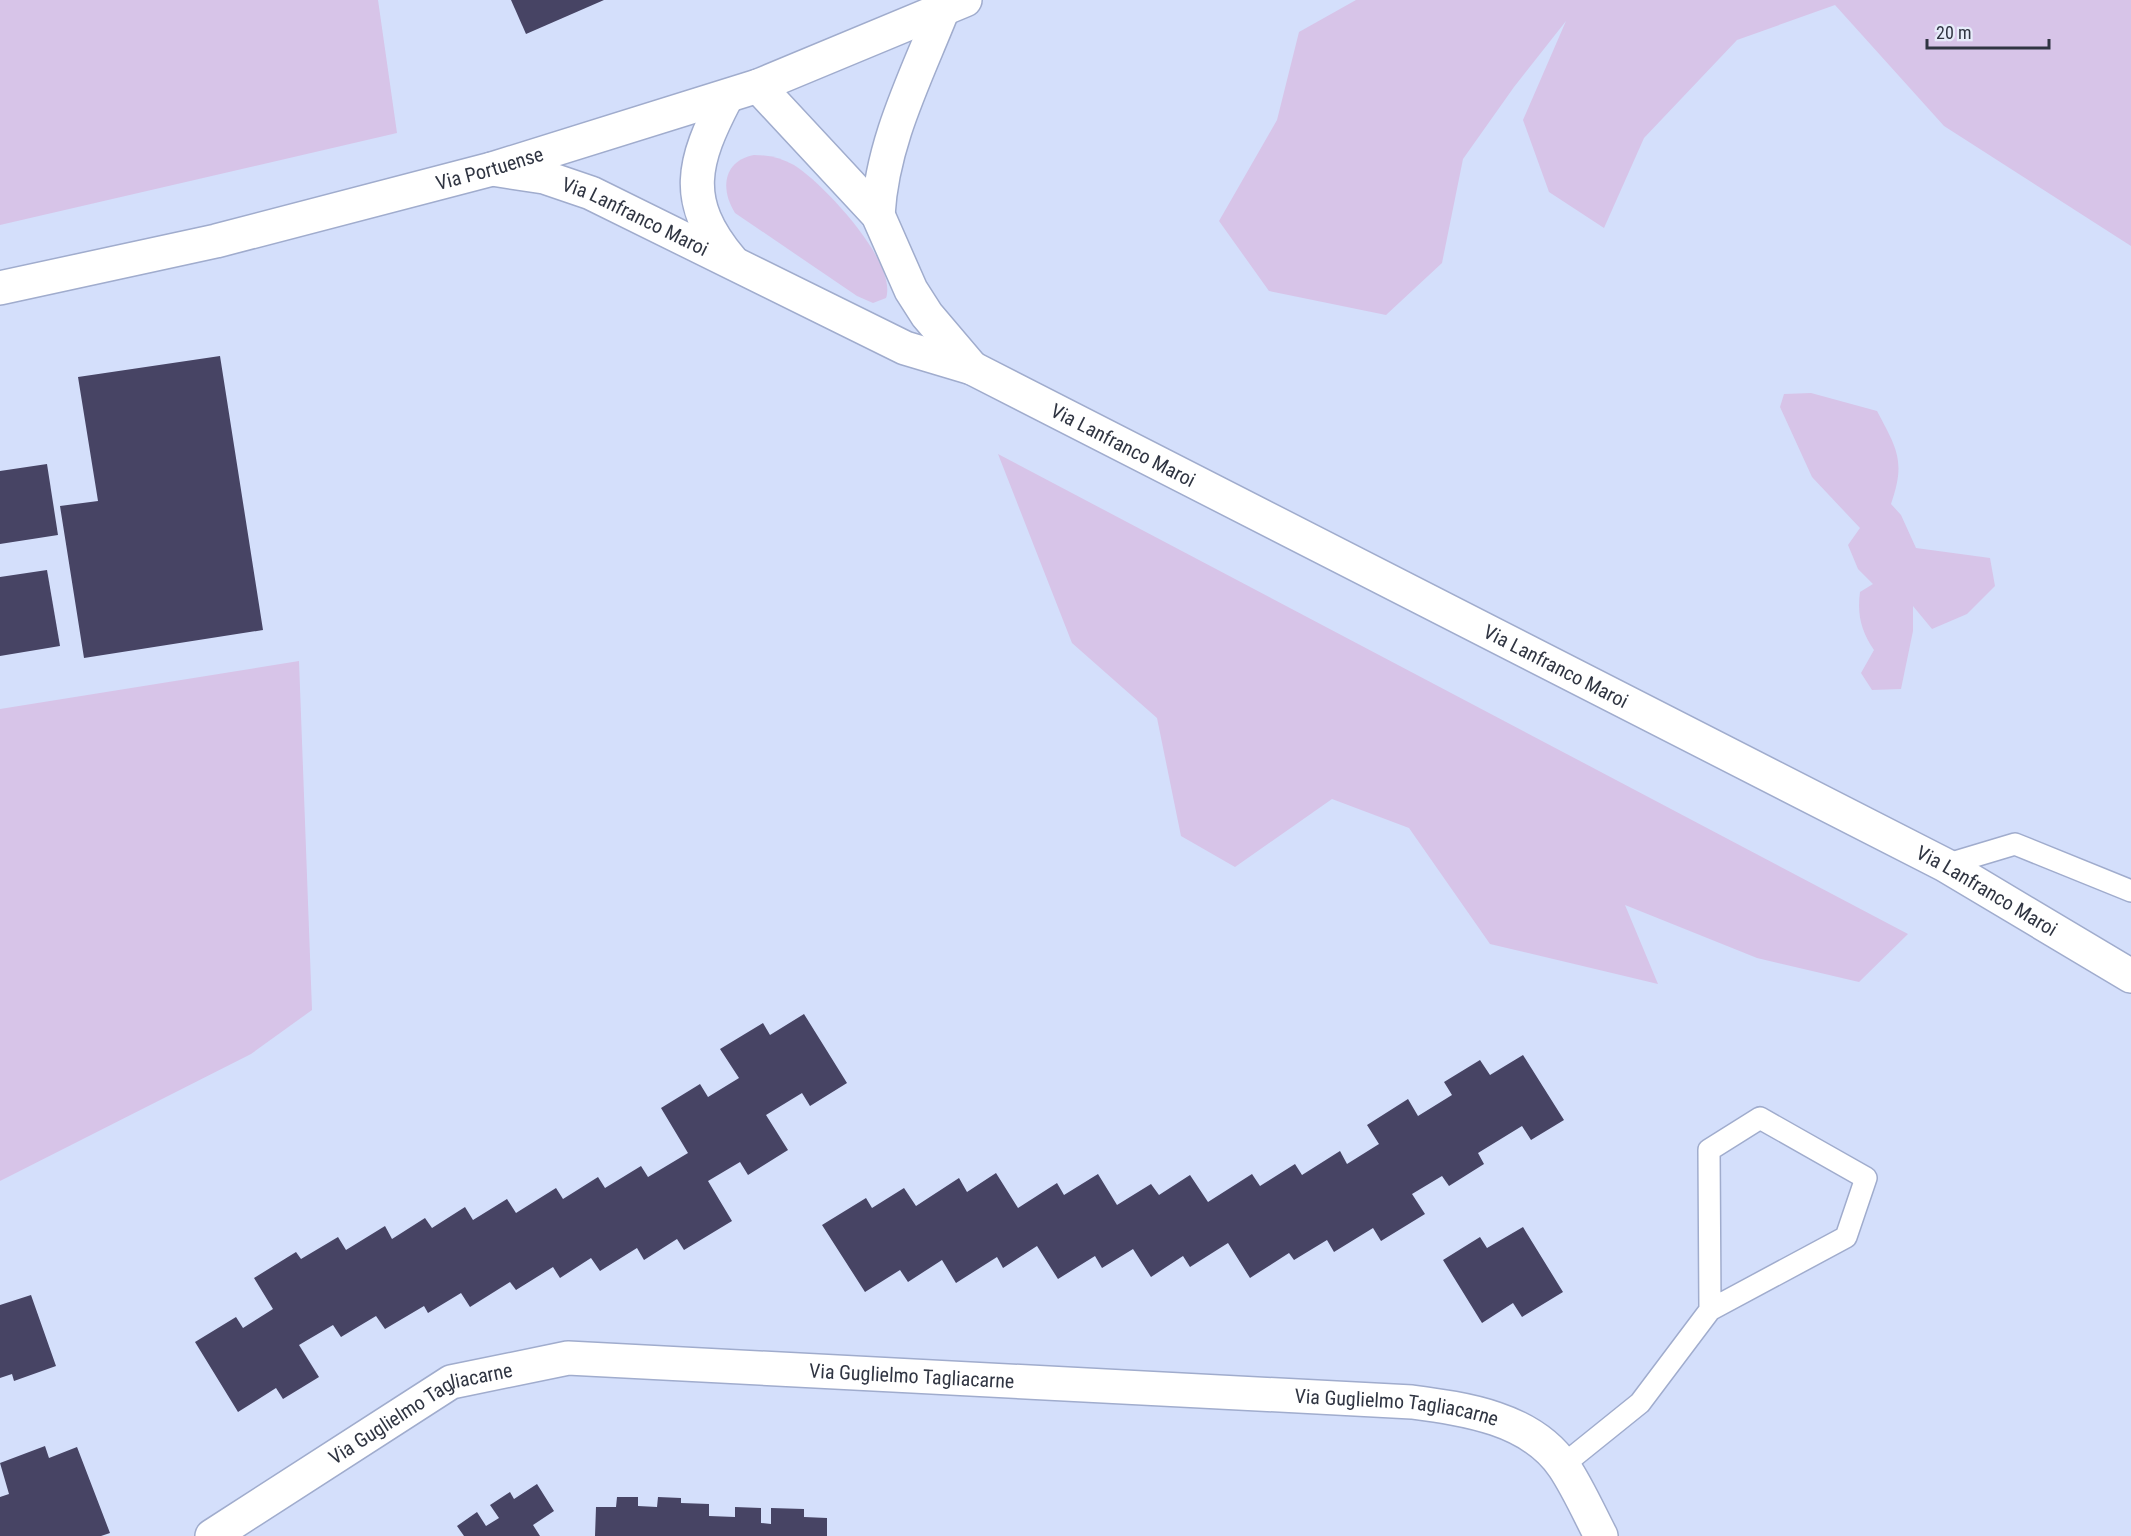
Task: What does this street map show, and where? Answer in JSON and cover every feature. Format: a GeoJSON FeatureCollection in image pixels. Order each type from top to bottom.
{"type":"FeatureCollection","features":[{"type":"Feature","properties":{"kind":"street","name":"Via Portuense"},"geometry":{"type":"LineString","coordinates":[[0,288],[216,241],[492,169],[726,98],[954,5]]}},
{"type":"Feature","properties":{"kind":"street","name":"Via Lanfranco Maroi"},"geometry":{"type":"LineString","coordinates":[[878,215],[880,185],[891,138],[954,5]]}},
{"type":"Feature","properties":{"kind":"street","name":"Via Lanfranco Maroi"},"geometry":{"type":"LineString","coordinates":[[759,86],[878,215],[911,290],[927,315],[972,368]]}},
{"type":"Feature","properties":{"kind":"street","name":"Via Lanfranco Maroi"},"geometry":{"type":"LineString","coordinates":[[726,98],[703,146],[696,176],[696,195],[702,216],[711,234],[738,267]]}},
{"type":"Feature","properties":{"kind":"street","name":"Via Lanfranco Maroi"},"geometry":{"type":"LineString","coordinates":[[492,169],[544,177],[583,190],[905,348],[972,368],[1945,865],[2131,976]]}},
{"type":"Feature","properties":{"kind":"street","name":"Via Guglielmo Tagliacarne"},"geometry":{"type":"LineString","coordinates":[[212,1536],[451,1382],[568,1358],[1412,1402],[1474,1410],[1533,1436],[1563,1465],[1600,1536]]}},
{"type":"Feature","properties":{"kind":"lane"},"geometry":{"type":"LineString","coordinates":[[1945,865],[2014,844],[2131,891]]}},
{"type":"Feature","properties":{"kind":"lane"},"geometry":{"type":"LineString","coordinates":[[1563,1465],[1640,1404],[1710,1310],[1846,1237],[1866,1178],[1760,1119],[1709,1150],[1710,1310]]}},
{"type":"Feature","properties":{"kind":"shaded area"},"geometry":{"type":"Polygon","coordinates":[[[0,0],[378,0],[397,133],[0,225],[0,0]]]}},
{"type":"Feature","properties":{"kind":"shaded area"},"geometry":{"type":"Polygon","coordinates":[[[1356,0],[2131,0],[2131,246],[1944,126],[1835,5],[1737,40],[1644,138],[1604,228],[1549,192],[1523,120],[1566,21],[1514,87],[1463,159],[1442,263],[1386,315],[1269,291],[1219,221],[1277,120],[1299,32],[1356,0]]]}},
{"type":"Feature","properties":{"kind":"shaded area"},"geometry":{"type":"Polygon","coordinates":[[[754,155],[774,157],[794,165],[807,174],[839,206],[870,245],[881,265],[887,283],[886,298],[873,303],[857,296],[735,213],[727,195],[727,177],[736,163],[754,155]]]}},
{"type":"Feature","properties":{"kind":"shaded area"},"geometry":{"type":"Polygon","coordinates":[[[1811,393],[1877,411],[1897,456],[1898,477],[1891,504],[1901,515],[1916,548],[1990,558],[1995,586],[1967,614],[1932,629],[1913,606],[1913,631],[1901,689],[1872,690],[1861,673],[1874,650],[1863,629],[1859,608],[1860,592],[1873,584],[1858,569],[1848,545],[1860,528],[1812,477],[1780,407],[1784,394],[1811,393]]]}},
{"type":"Feature","properties":{"kind":"shaded area"},"geometry":{"type":"Polygon","coordinates":[[[998,454],[1908,934],[1859,982],[1757,958],[1625,905],[1658,984],[1490,944],[1409,828],[1332,799],[1235,867],[1181,836],[1157,718],[1072,643],[998,454]]]}},
{"type":"Feature","properties":{"kind":"shaded area"},"geometry":{"type":"Polygon","coordinates":[[[299,661],[312,1010],[251,1054],[0,1181],[0,709],[299,661]]]}},
{"type":"Feature","properties":{"kind":"building"},"geometry":{"type":"Polygon","coordinates":[[[511,0],[604,0],[526,34],[511,0]]]}},
{"type":"Feature","properties":{"kind":"building"},"geometry":{"type":"Polygon","coordinates":[[[220,356],[263,630],[84,658],[60,506],[98,501],[78,377],[220,356]]]}},
{"type":"Feature","properties":{"kind":"building"},"geometry":{"type":"Polygon","coordinates":[[[47,464],[58,535],[0,544],[0,471],[47,464]]]}},
{"type":"Feature","properties":{"kind":"building"},"geometry":{"type":"Polygon","coordinates":[[[47,570],[60,646],[0,656],[0,577],[47,570]]]}},
{"type":"Feature","properties":{"kind":"building"},"geometry":{"type":"Polygon","coordinates":[[[804,1014],[847,1083],[810,1106],[802,1093],[766,1115],[788,1150],[748,1175],[740,1162],[708,1181],[732,1221],[684,1250],[677,1239],[644,1260],[637,1248],[600,1271],[591,1258],[560,1278],[553,1267],[516,1290],[510,1282],[470,1307],[461,1293],[428,1313],[424,1306],[385,1329],[376,1316],[341,1337],[333,1325],[299,1345],[319,1377],[283,1399],[276,1388],[238,1412],[195,1342],[236,1317],[243,1328],[273,1309],[254,1278],[296,1252],[301,1259],[338,1237],[346,1250],[385,1226],[392,1239],[425,1218],[432,1228],[465,1207],[473,1220],[507,1199],[516,1213],[556,1188],[563,1199],[598,1177],[605,1188],[641,1166],[648,1177],[688,1153],[661,1108],[700,1084],[708,1097],[739,1078],[720,1049],[763,1023],[770,1035],[804,1014]]]}},
{"type":"Feature","properties":{"kind":"building"},"geometry":{"type":"Polygon","coordinates":[[[1523,1055],[1564,1120],[1531,1140],[1522,1126],[1478,1153],[1484,1164],[1449,1186],[1442,1176],[1412,1194],[1425,1214],[1381,1241],[1373,1228],[1334,1252],[1327,1240],[1294,1260],[1289,1253],[1250,1278],[1228,1243],[1190,1267],[1183,1256],[1151,1277],[1133,1249],[1102,1268],[1095,1256],[1058,1279],[1037,1246],[1003,1268],[997,1257],[956,1283],[942,1260],[908,1282],[900,1270],[865,1292],[822,1225],[866,1198],[872,1208],[904,1188],[916,1206],[959,1178],[967,1192],[996,1173],[1018,1208],[1057,1183],[1064,1195],[1098,1174],[1117,1205],[1151,1184],[1159,1195],[1190,1175],[1208,1202],[1252,1174],[1260,1186],[1295,1164],[1302,1175],[1340,1151],[1347,1164],[1379,1144],[1367,1125],[1408,1099],[1418,1116],[1452,1095],[1444,1082],[1480,1060],[1490,1075],[1523,1055]]]}},
{"type":"Feature","properties":{"kind":"building"},"geometry":{"type":"Polygon","coordinates":[[[1523,1227],[1563,1292],[1522,1317],[1513,1303],[1482,1323],[1443,1260],[1480,1237],[1487,1248],[1523,1227]]]}},
{"type":"Feature","properties":{"kind":"building"},"geometry":{"type":"Polygon","coordinates":[[[31,1295],[56,1366],[14,1381],[12,1374],[0,1378],[0,1305],[31,1295]]]}},
{"type":"Feature","properties":{"kind":"building"},"geometry":{"type":"Polygon","coordinates":[[[45,1446],[49,1458],[77,1447],[110,1533],[101,1536],[0,1536],[0,1497],[9,1494],[0,1463],[45,1446]]]}},
{"type":"Feature","properties":{"kind":"building"},"geometry":{"type":"Polygon","coordinates":[[[537,1484],[554,1511],[533,1525],[540,1536],[464,1536],[457,1526],[477,1512],[486,1526],[499,1518],[490,1505],[510,1492],[514,1499],[537,1484]]]}},
{"type":"Feature","properties":{"kind":"building"},"geometry":{"type":"Polygon","coordinates":[[[617,1497],[638,1497],[638,1506],[657,1507],[658,1497],[681,1498],[681,1503],[709,1504],[709,1516],[735,1517],[735,1507],[761,1508],[761,1523],[771,1524],[771,1508],[804,1509],[804,1517],[827,1518],[827,1536],[595,1536],[596,1507],[616,1507],[617,1497]]]}}]}
